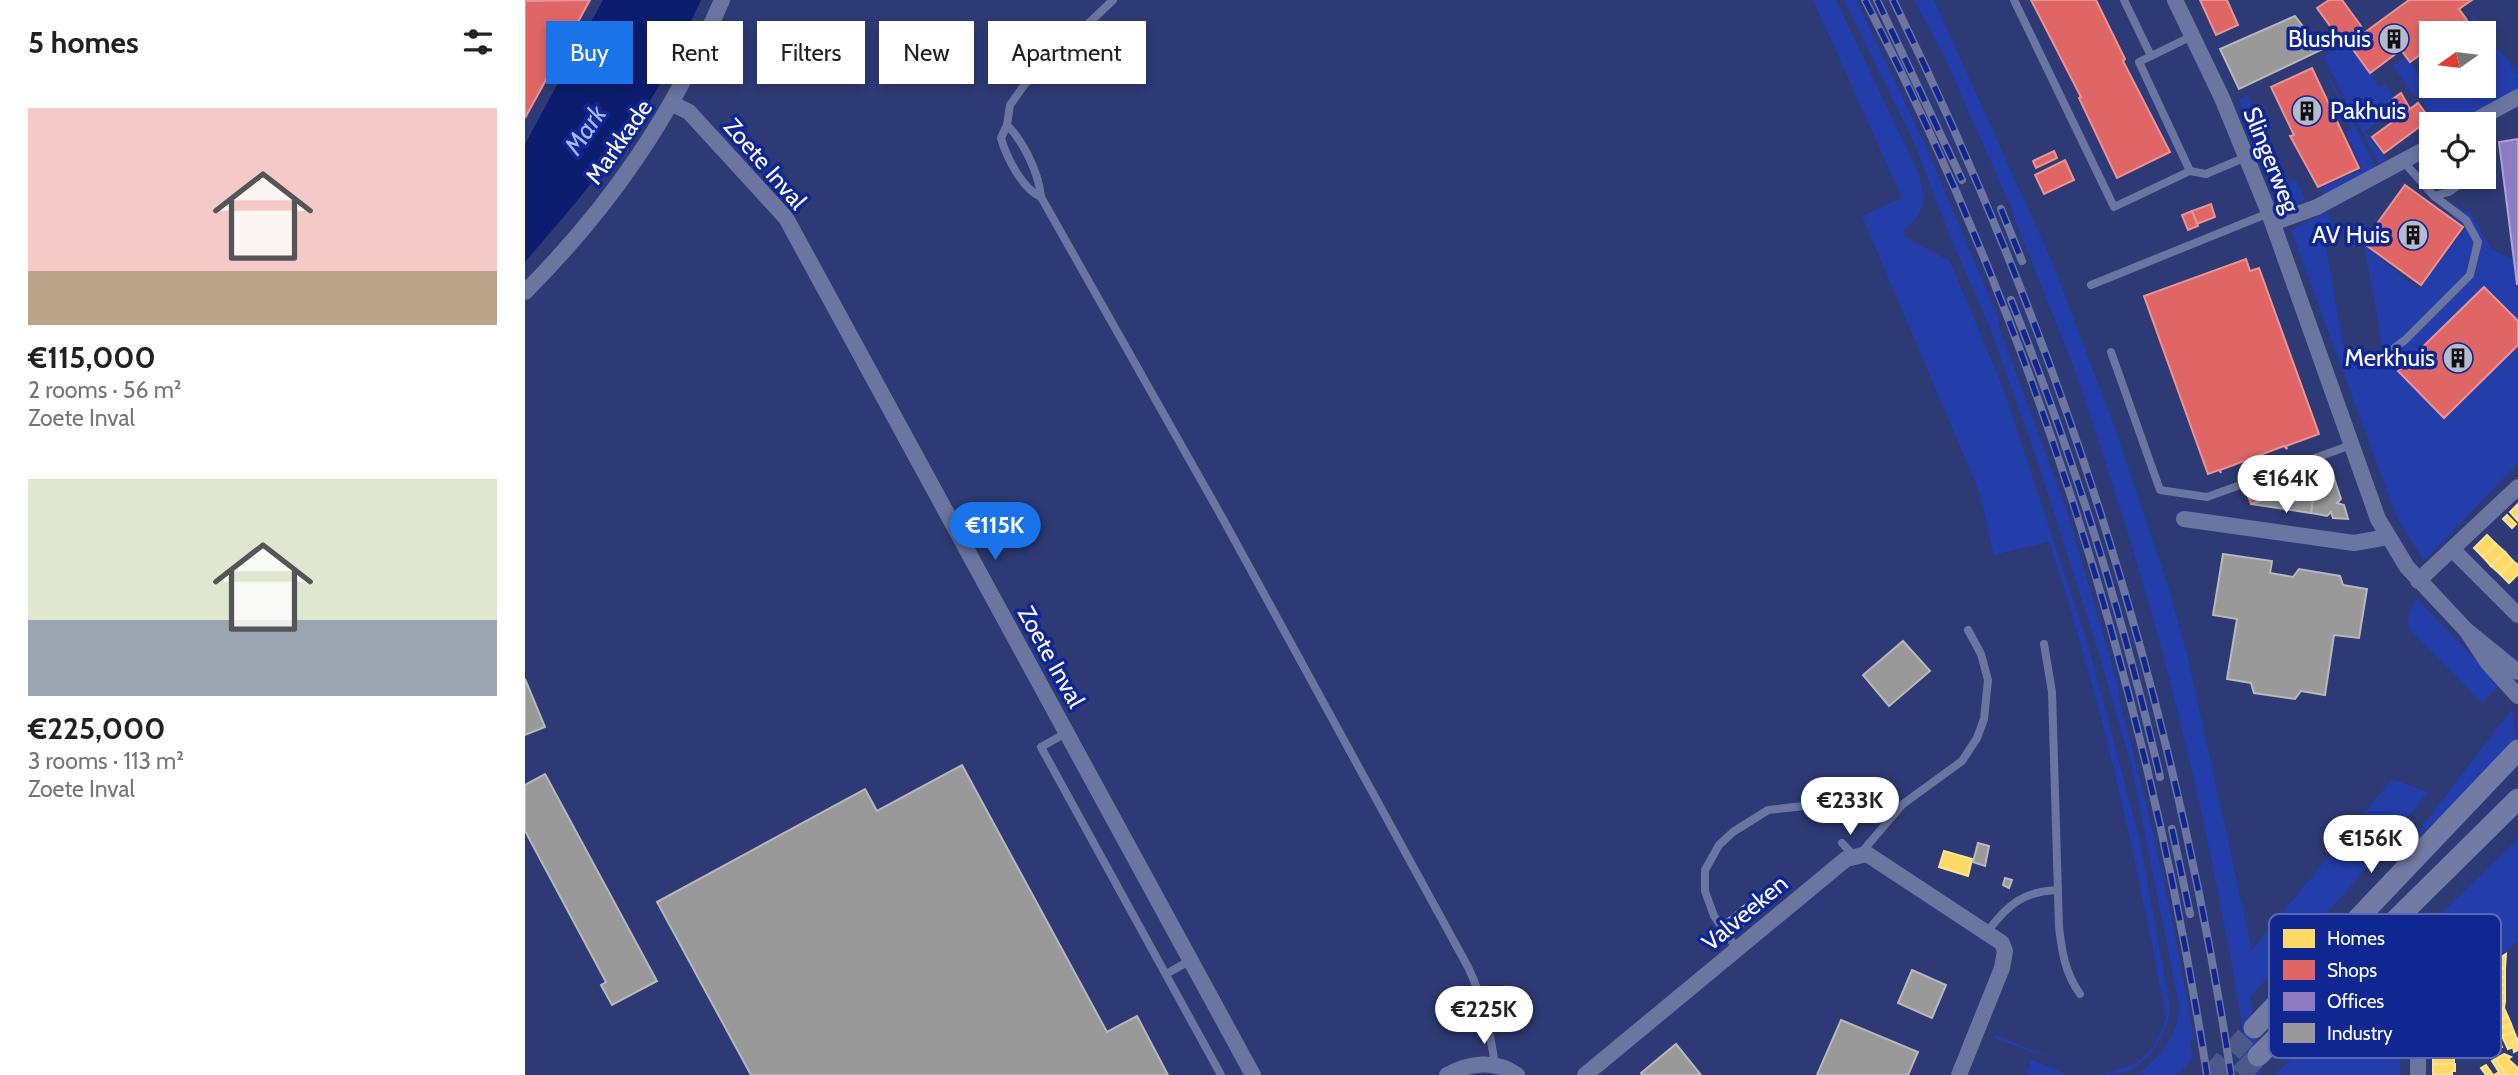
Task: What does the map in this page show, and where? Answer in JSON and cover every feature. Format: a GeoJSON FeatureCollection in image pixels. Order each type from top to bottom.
{"type":"FeatureCollection","features":[{"type":"Feature","properties":{"kind":"main road"},"geometry":{"type":"LineString","coordinates":[[2362,914],[2518,750]]}},
{"type":"Feature","properties":{"kind":"main road"},"geometry":{"type":"LineString","coordinates":[[2402,914],[2518,799]]}},
{"type":"Feature","properties":{"kind":"main road"},"geometry":{"type":"LineString","coordinates":[[2254,1028],[2269,1012]]}},
{"type":"Feature","properties":{"kind":"main road"},"geometry":{"type":"LineString","coordinates":[[2258,1056],[2269,1045]]}},
{"type":"Feature","properties":{"kind":"street","name":"Markkade"},"geometry":{"type":"LineString","coordinates":[[525,292],[581,234],[625,176],[673,104],[722,0]]}},
{"type":"Feature","properties":{"kind":"street","name":"Slingerweg"},"geometry":{"type":"LineString","coordinates":[[2175,0],[2271,218],[2351,445],[2388,537],[2418,581],[2466,630],[2518,672]]}},
{"type":"Feature","properties":{"kind":"street"},"geometry":{"type":"LineString","coordinates":[[2491,112],[2518,97]]}},
{"type":"Feature","properties":{"kind":"street","name":"Zoete Inval"},"geometry":{"type":"LineString","coordinates":[[673,104],[689,112],[786,218],[1253,1075]]}},
{"type":"Feature","properties":{"kind":"street"},"geometry":{"type":"LineString","coordinates":[[2271,218],[2317,207],[2419,152]]}},
{"type":"Feature","properties":{"kind":"street"},"geometry":{"type":"LineString","coordinates":[[2418,581],[2453,551],[2518,486]]}},
{"type":"Feature","properties":{"kind":"street"},"geometry":{"type":"LineString","coordinates":[[2184,519],[2354,544],[2388,537]]}},
{"type":"Feature","properties":{"kind":"street"},"geometry":{"type":"LineString","coordinates":[[2453,551],[2518,615]]}},
{"type":"Feature","properties":{"kind":"street","name":"Slingerweg"},"geometry":{"type":"LineString","coordinates":[[2466,630],[2488,663],[2518,696]]}},
{"type":"Feature","properties":{"kind":"street"},"geometry":{"type":"LineString","coordinates":[[1852,851],[1874,856],[2002,943],[2005,960],[1959,1075]]}},
{"type":"Feature","properties":{"kind":"street","name":"Valveeken"},"geometry":{"type":"LineString","coordinates":[[1585,1075],[1852,851]]}},
{"type":"Feature","properties":{"kind":"street"},"geometry":{"type":"LineString","coordinates":[[1447,1075],[1475,1065],[1495,1065],[1517,1075]]}},
{"type":"Feature","properties":{"kind":"lane"},"geometry":{"type":"LineString","coordinates":[[1041,197],[1033,194],[1005,152],[1000,138],[1007,125],[1010,105],[1025,85],[1113,0]]}},
{"type":"Feature","properties":{"kind":"lane"},"geometry":{"type":"LineString","coordinates":[[2014,0],[2114,206],[2190,171],[2206,174],[2246,157]]}},
{"type":"Feature","properties":{"kind":"lane"},"geometry":{"type":"LineString","coordinates":[[2124,0],[2151,56]]}},
{"type":"Feature","properties":{"kind":"lane"},"geometry":{"type":"LineString","coordinates":[[2190,171],[2139,62],[2192,36]]}},
{"type":"Feature","properties":{"kind":"lane"},"geometry":{"type":"LineString","coordinates":[[1007,125],[1014,132],[1039,183],[1041,197],[1217,507],[1468,967],[1478,988],[1495,1065]]}},
{"type":"Feature","properties":{"kind":"lane"},"geometry":{"type":"LineString","coordinates":[[2384,356],[2405,340],[2470,275],[2478,242],[2466,220],[2434,195],[2403,161]]}},
{"type":"Feature","properties":{"kind":"lane"},"geometry":{"type":"LineString","coordinates":[[2434,195],[2453,189]]}},
{"type":"Feature","properties":{"kind":"lane"},"geometry":{"type":"LineString","coordinates":[[2091,285],[2271,218]]}},
{"type":"Feature","properties":{"kind":"lane"},"geometry":{"type":"LineString","coordinates":[[2111,352],[2159,489],[2207,497],[2351,445]]}},
{"type":"Feature","properties":{"kind":"lane"},"geometry":{"type":"LineString","coordinates":[[1852,851],[1920,790],[1962,761],[1977,738],[1984,719],[1988,680],[1986,665],[1968,630]]}},
{"type":"Feature","properties":{"kind":"lane"},"geometry":{"type":"LineString","coordinates":[[2044,644],[2052,692],[2058,890],[2063,958],[2070,980],[2080,994]]}},
{"type":"Feature","properties":{"kind":"lane"},"geometry":{"type":"LineString","coordinates":[[1067,733],[1041,747],[1221,1075]]}},
{"type":"Feature","properties":{"kind":"lane"},"geometry":{"type":"LineString","coordinates":[[1737,949],[1714,916],[1704,881],[1710,859],[1733,832],[1768,810],[1783,806],[1857,800],[1868,803],[1888,819]]}},
{"type":"Feature","properties":{"kind":"lane"},"geometry":{"type":"LineString","coordinates":[[1988,932],[2013,901],[2029,893],[2058,890]]}},
{"type":"Feature","properties":{"kind":"lane"},"geometry":{"type":"LineString","coordinates":[[1166,974],[1191,960]]}},
{"type":"Feature","properties":{"kind":"shaded area"},"geometry":{"type":"Polygon","coordinates":[[[1813,0],[1836,0],[1916,168],[1922,186],[1923,202],[1917,217],[1904,229],[1904,237],[1950,261],[2003,388],[2088,644],[2140,841],[2170,1007],[2166,1027],[2155,1047],[2140,1063],[2122,1074],[2094,1075],[2121,1069],[2141,1059],[2155,1043],[2166,1017],[2130,837],[2085,659],[2049,542],[1994,555],[1979,491],[1862,216],[1902,198],[1813,0]]]}},
{"type":"Feature","properties":{"kind":"shaded area"},"geometry":{"type":"Polygon","coordinates":[[[1844,0],[1856,0],[1924,142],[1998,317],[1998,324],[2066,508],[2119,688],[2119,699],[2161,868],[2179,954],[2194,1040],[2190,1041],[2193,1059],[2177,1075],[2136,1075],[2160,1054],[2166,1045],[2176,1027],[2179,1006],[2131,764],[2095,641],[2035,454],[1990,328],[1953,244],[1915,145],[1844,0]]]}},
{"type":"Feature","properties":{"kind":"shaded area"},"geometry":{"type":"Polygon","coordinates":[[[1914,0],[1934,0],[2053,264],[2115,428],[2169,589],[2187,654],[2252,950],[2269,929],[2269,976],[2250,997],[2261,1075],[2250,1075],[2225,929],[2195,784],[2139,570],[2073,364],[2009,200],[1944,56],[1914,0]]]}},
{"type":"Feature","properties":{"kind":"shaded area"},"geometry":{"type":"Polygon","coordinates":[[[2348,40],[2380,87],[2385,84],[2400,106],[2365,131],[2387,162],[2380,166],[2324,57],[2348,40]]]}},
{"type":"Feature","properties":{"kind":"shaded area"},"geometry":{"type":"Polygon","coordinates":[[[2496,45],[2518,75],[2518,91],[2480,112],[2429,112],[2422,98],[2496,98],[2496,45]]]}},
{"type":"Feature","properties":{"kind":"shaded area"},"geometry":{"type":"Polygon","coordinates":[[[2319,55],[2376,168],[2324,195],[2322,187],[2362,169],[2346,132],[2351,129],[2319,55]]]}},
{"type":"Feature","properties":{"kind":"shaded area"},"geometry":{"type":"Polygon","coordinates":[[[2406,57],[2419,76],[2419,93],[2414,96],[2393,66],[2406,57]]]}},
{"type":"Feature","properties":{"kind":"shaded area"},"geometry":{"type":"Polygon","coordinates":[[[2247,95],[2289,182],[2296,179],[2305,200],[2283,206],[2239,100],[2247,95]]]}},
{"type":"Feature","properties":{"kind":"shaded area"},"geometry":{"type":"Polygon","coordinates":[[[2456,206],[2471,214],[2492,250],[2511,258],[2518,267],[2518,463],[2424,561],[2397,518],[2291,230],[2328,213],[2335,230],[2323,229],[2346,362],[2384,355],[2364,245],[2418,289],[2466,228],[2449,214],[2456,206]]]}},
{"type":"Feature","properties":{"kind":"shaded area"},"geometry":{"type":"Polygon","coordinates":[[[2417,599],[2500,685],[2482,703],[2409,629],[2408,615],[2417,599]]]}},
{"type":"Feature","properties":{"kind":"shaded area"},"geometry":{"type":"Polygon","coordinates":[[[2512,709],[2516,740],[2508,752],[2400,855],[2512,709]]]}},
{"type":"Feature","properties":{"kind":"shaded area"},"geometry":{"type":"Polygon","coordinates":[[[2392,779],[2428,792],[2326,914],[2281,914],[2392,779]]]}},
{"type":"Feature","properties":{"kind":"shaded area"},"geometry":{"type":"Polygon","coordinates":[[[2518,839],[2518,942],[2501,954],[2501,914],[2440,914],[2518,839]]]}},
{"type":"Feature","properties":{"kind":"shaded area"},"geometry":{"type":"Polygon","coordinates":[[[1995,1035],[2092,1075],[1995,1038],[1995,1035]]]}},
{"type":"Feature","properties":{"kind":"shaded area"},"geometry":{"type":"Polygon","coordinates":[[[2292,1058],[2400,1058],[2400,1075],[2274,1075],[2292,1058]]]}},
{"type":"Feature","properties":{"kind":"shaded area"},"geometry":{"type":"Polygon","coordinates":[[[2031,1059],[2068,1075],[2026,1075],[2031,1059]]]}},
{"type":"Feature","properties":{"kind":"water","name":"Mark"},"geometry":{"type":"Polygon","coordinates":[[[603,0],[701,0],[691,21],[647,21],[647,84],[660,84],[624,140],[525,262],[525,144],[558,84],[633,84],[633,21],[592,21],[603,0]]]}},
{"type":"Feature","properties":{"kind":"building: Homes"},"geometry":{"type":"Polygon","coordinates":[[[2518,504],[2518,521],[2510,512],[2518,504]]]}},
{"type":"Feature","properties":{"kind":"building: Homes"},"geometry":{"type":"Polygon","coordinates":[[[2507,515],[2516,524],[2512,528],[2503,519],[2507,515]]]}},
{"type":"Feature","properties":{"kind":"building: Homes"},"geometry":{"type":"Polygon","coordinates":[[[2487,535],[2496,544],[2483,557],[2474,548],[2487,535]]]}},
{"type":"Feature","properties":{"kind":"building: Homes"},"geometry":{"type":"Polygon","coordinates":[[[2496,544],[2505,552],[2491,566],[2483,557],[2496,544]]]}},
{"type":"Feature","properties":{"kind":"building: Homes"},"geometry":{"type":"Polygon","coordinates":[[[2505,552],[2513,561],[2500,574],[2491,566],[2505,552]]]}},
{"type":"Feature","properties":{"kind":"building: Homes"},"geometry":{"type":"Polygon","coordinates":[[[2513,561],[2518,565],[2518,574],[2509,583],[2500,574],[2513,561]]]}},
{"type":"Feature","properties":{"kind":"building: Homes"},"geometry":{"type":"Polygon","coordinates":[[[1944,851],[1972,859],[1968,876],[1939,867],[1944,851]]]}},
{"type":"Feature","properties":{"kind":"building: Homes"},"geometry":{"type":"Polygon","coordinates":[[[2506,954],[2505,968],[2501,968],[2501,957],[2506,954]]]}},
{"type":"Feature","properties":{"kind":"building: Homes"},"geometry":{"type":"Polygon","coordinates":[[[2501,968],[2505,968],[2505,977],[2501,977],[2501,968]]]}},
{"type":"Feature","properties":{"kind":"building: Homes"},"geometry":{"type":"Polygon","coordinates":[[[2501,977],[2505,977],[2505,985],[2501,985],[2501,977]]]}},
{"type":"Feature","properties":{"kind":"building: Homes"},"geometry":{"type":"Polygon","coordinates":[[[2501,992],[2505,992],[2505,1001],[2501,1001],[2501,992]]]}},
{"type":"Feature","properties":{"kind":"building: Homes"},"geometry":{"type":"Polygon","coordinates":[[[2504,1008],[2508,1017],[2501,1020],[2501,1009],[2504,1008]]]}},
{"type":"Feature","properties":{"kind":"building: Homes"},"geometry":{"type":"Polygon","coordinates":[[[2508,1017],[2511,1024],[2501,1028],[2501,1020],[2508,1017]]]}},
{"type":"Feature","properties":{"kind":"building: Homes"},"geometry":{"type":"Polygon","coordinates":[[[2511,1024],[2514,1032],[2502,1036],[2501,1028],[2511,1024]]]}},
{"type":"Feature","properties":{"kind":"building: Homes"},"geometry":{"type":"Polygon","coordinates":[[[2514,1032],[2517,1039],[2512,1041],[2514,1047],[2508,1049],[2502,1036],[2514,1032]]]}},
{"type":"Feature","properties":{"kind":"building: Homes"},"geometry":{"type":"Polygon","coordinates":[[[2517,1039],[2518,1050],[2514,1052],[2512,1041],[2517,1039]]]}},
{"type":"Feature","properties":{"kind":"building: Homes"},"geometry":{"type":"Polygon","coordinates":[[[2501,1056],[2511,1057],[2508,1059],[2518,1068],[2518,1075],[2507,1075],[2495,1059],[2501,1056]]]}},
{"type":"Feature","properties":{"kind":"building: Homes"},"geometry":{"type":"Polygon","coordinates":[[[2433,1058],[2454,1058],[2454,1064],[2433,1064],[2433,1058]]]}},
{"type":"Feature","properties":{"kind":"building: Homes"},"geometry":{"type":"Polygon","coordinates":[[[2495,1059],[2507,1075],[2494,1075],[2499,1072],[2492,1061],[2495,1059]]]}},
{"type":"Feature","properties":{"kind":"building: Homes"},"geometry":{"type":"Polygon","coordinates":[[[2433,1064],[2455,1064],[2455,1071],[2452,1071],[2452,1075],[2433,1075],[2433,1064]]]}},
{"type":"Feature","properties":{"kind":"building: Homes"},"geometry":{"type":"Polygon","coordinates":[[[2486,1065],[2493,1075],[2486,1075],[2481,1068],[2486,1065]]]}},
{"type":"Feature","properties":{"kind":"building: Shops"},"geometry":{"type":"Polygon","coordinates":[[[590,0],[578,21],[546,21],[546,80],[525,118],[525,1],[590,0]]]}},
{"type":"Feature","properties":{"kind":"building: Shops"},"geometry":{"type":"Polygon","coordinates":[[[2031,0],[2096,0],[2125,59],[2123,61],[2170,152],[2117,178],[2079,98],[2081,97],[2031,0]]]}},
{"type":"Feature","properties":{"kind":"building: Shops"},"geometry":{"type":"Polygon","coordinates":[[[2200,0],[2227,0],[2238,25],[2216,35],[2200,0]]]}},
{"type":"Feature","properties":{"kind":"building: Shops"},"geometry":{"type":"Polygon","coordinates":[[[2329,0],[2342,0],[2361,26],[2341,41],[2317,8],[2329,0]]]}},
{"type":"Feature","properties":{"kind":"building: Shops","name":"Blushuis"},"geometry":{"type":"Polygon","coordinates":[[[2409,0],[2472,0],[2459,9],[2466,21],[2419,21],[2419,56],[2410,62],[2401,50],[2370,73],[2349,44],[2409,0]]]}},
{"type":"Feature","properties":{"kind":"building: Shops","name":"Pakhuis"},"geometry":{"type":"Polygon","coordinates":[[[2312,68],[2359,168],[2318,187],[2290,136],[2294,135],[2271,87],[2312,68]]]}},
{"type":"Feature","properties":{"kind":"building: Shops"},"geometry":{"type":"Polygon","coordinates":[[[2401,93],[2410,109],[2418,103],[2425,112],[2419,112],[2419,127],[2384,153],[2372,137],[2402,115],[2390,101],[2401,93]]]}},
{"type":"Feature","properties":{"kind":"building: Shops"},"geometry":{"type":"Polygon","coordinates":[[[2054,151],[2057,158],[2036,168],[2033,161],[2054,151]]]}},
{"type":"Feature","properties":{"kind":"building: Shops"},"geometry":{"type":"Polygon","coordinates":[[[2065,160],[2074,180],[2044,194],[2035,175],[2065,160]]]}},
{"type":"Feature","properties":{"kind":"building: Shops","name":"AV Huis"},"geometry":{"type":"Polygon","coordinates":[[[2405,185],[2463,227],[2421,285],[2363,243],[2405,185]]]}},
{"type":"Feature","properties":{"kind":"building: Shops"},"geometry":{"type":"Polygon","coordinates":[[[2211,204],[2215,217],[2197,224],[2192,211],[2211,204]]]}},
{"type":"Feature","properties":{"kind":"building: Shops"},"geometry":{"type":"Polygon","coordinates":[[[2192,211],[2198,226],[2188,230],[2182,215],[2192,211]]]}},
{"type":"Feature","properties":{"kind":"building: Shops"},"geometry":{"type":"Polygon","coordinates":[[[2246,259],[2250,271],[2259,268],[2319,434],[2286,446],[2287,449],[2284,446],[2220,470],[2221,473],[2219,470],[2208,474],[2144,296],[2246,259]]]}},
{"type":"Feature","properties":{"kind":"building: Shops","name":"Merkhuis"},"geometry":{"type":"Polygon","coordinates":[[[2484,287],[2518,321],[2518,345],[2444,418],[2398,371],[2484,287]]]}},
{"type":"Feature","properties":{"kind":"building: Shops"},"geometry":{"type":"Polygon","coordinates":[[[2324,463],[2328,477],[2251,504],[2246,491],[2324,463]]]}},
{"type":"Feature","properties":{"kind":"building: Offices"},"geometry":{"type":"Polygon","coordinates":[[[2518,139],[2518,284],[2517,284],[2499,142],[2518,139]]]}},
{"type":"Feature","properties":{"kind":"building: Industry"},"geometry":{"type":"Polygon","coordinates":[[[2295,16],[2321,50],[2239,89],[2220,49],[2295,16]]]}},
{"type":"Feature","properties":{"kind":"building: Industry"},"geometry":{"type":"Polygon","coordinates":[[[2333,475],[2341,499],[2337,503],[2344,505],[2348,519],[2333,518],[2331,512],[2327,516],[2311,513],[2313,496],[2309,483],[2333,475]]]}},
{"type":"Feature","properties":{"kind":"building: Industry"},"geometry":{"type":"Polygon","coordinates":[[[2309,483],[2313,496],[2311,513],[2251,504],[2309,483]]]}},
{"type":"Feature","properties":{"kind":"building: Industry"},"geometry":{"type":"Polygon","coordinates":[[[2223,554],[2272,561],[2270,573],[2293,577],[2299,569],[2340,576],[2343,585],[2367,589],[2359,638],[2334,635],[2325,695],[2301,691],[2295,699],[2254,693],[2251,683],[2227,679],[2237,619],[2213,615],[2223,554]]]}},
{"type":"Feature","properties":{"kind":"building: Industry"},"geometry":{"type":"Polygon","coordinates":[[[1903,641],[1930,671],[1889,706],[1863,675],[1903,641]]]}},
{"type":"Feature","properties":{"kind":"building: Industry"},"geometry":{"type":"Polygon","coordinates":[[[525,679],[545,727],[525,735],[525,679]]]}},
{"type":"Feature","properties":{"kind":"building: Industry"},"geometry":{"type":"Polygon","coordinates":[[[962,765],[1107,1032],[1137,1016],[1168,1075],[751,1075],[657,902],[865,789],[877,811],[962,765]]]}},
{"type":"Feature","properties":{"kind":"building: Industry"},"geometry":{"type":"Polygon","coordinates":[[[545,774],[657,981],[612,1005],[601,985],[606,982],[525,831],[525,785],[545,774]]]}},
{"type":"Feature","properties":{"kind":"building: Industry"},"geometry":{"type":"Polygon","coordinates":[[[1978,843],[1989,846],[1985,866],[1973,862],[1978,843]]]}},
{"type":"Feature","properties":{"kind":"building: Industry"},"geometry":{"type":"Polygon","coordinates":[[[2005,878],[2012,880],[2009,888],[2003,885],[2005,878]]]}},
{"type":"Feature","properties":{"kind":"building: Industry"},"geometry":{"type":"Polygon","coordinates":[[[1761,892],[1770,903],[1736,931],[1727,920],[1761,892]]]}},
{"type":"Feature","properties":{"kind":"building: Industry"},"geometry":{"type":"Polygon","coordinates":[[[1912,970],[1946,985],[1932,1018],[1898,1003],[1912,970]]]}},
{"type":"Feature","properties":{"kind":"building: Industry"},"geometry":{"type":"Polygon","coordinates":[[[1841,1020],[1918,1052],[1908,1075],[1817,1075],[1841,1020]]]}},
{"type":"Feature","properties":{"kind":"building: Industry"},"geometry":{"type":"Polygon","coordinates":[[[1676,1044],[1701,1075],[1642,1075],[1641,1073],[1676,1044]]]}},
{"type":"Feature","properties":{"kind":"tunnel"},"geometry":{"type":"LineString","coordinates":[[2211,1075],[2254,1028]]}},
{"type":"Feature","properties":{"kind":"tunnel"},"geometry":{"type":"LineString","coordinates":[[2240,1075],[2258,1056]]}},
{"type":"Feature","properties":{"kind":"railway"},"geometry":{"type":"LineString","coordinates":[[1865,0],[1927,127],[1984,257],[2034,389],[2079,524],[2119,660],[2154,797],[2183,935],[2207,1075]]}},
{"type":"Feature","properties":{"kind":"railway"},"geometry":{"type":"LineString","coordinates":[[1877,0],[1962,180]]}},
{"type":"Feature","properties":{"kind":"railway"},"geometry":{"type":"LineString","coordinates":[[1893,0],[1954,129],[2009,260],[2059,391],[2104,524],[2144,659],[2178,796],[2207,934],[2231,1075]]}},
{"type":"Feature","properties":{"kind":"railway"},"geometry":{"type":"LineString","coordinates":[[2001,209],[2022,261]]}},
{"type":"Feature","properties":{"kind":"railway"},"geometry":{"type":"LineString","coordinates":[[2011,300],[2034,358],[2095,536],[2130,656],[2160,777]]}},
{"type":"Feature","properties":{"kind":"railway"},"geometry":{"type":"LineString","coordinates":[[2172,829],[2190,914]]}},
{"type":"Feature","properties":{"kind":"place","name":"Blushuis"},"geometry":{"type":"Point","coordinates":[2394,39]}},
{"type":"Feature","properties":{"kind":"place","name":"Pakhuis"},"geometry":{"type":"Point","coordinates":[2307,111]}},
{"type":"Feature","properties":{"kind":"place","name":"AV Huis"},"geometry":{"type":"Point","coordinates":[2413,235]}},
{"type":"Feature","properties":{"kind":"place","name":"Merkhuis"},"geometry":{"type":"Point","coordinates":[2458,358]}}]}
